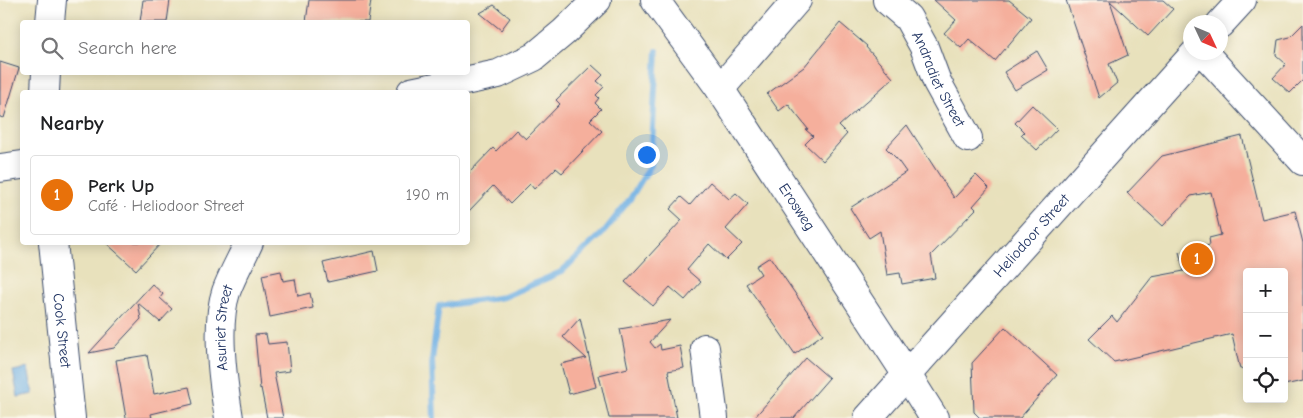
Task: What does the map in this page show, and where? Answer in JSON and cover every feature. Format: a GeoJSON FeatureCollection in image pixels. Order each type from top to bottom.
{"type":"FeatureCollection","features":[{"type":"Feature","properties":{"kind":"street"},"geometry":{"type":"LineString","coordinates":[[50,20],[52,0]]}},
{"type":"Feature","properties":{"kind":"street"},"geometry":{"type":"LineString","coordinates":[[421,90],[498,74],[534,57],[564,32],[597,0]]}},
{"type":"Feature","properties":{"kind":"street","name":"Erosweg"},"geometry":{"type":"LineString","coordinates":[[655,0],[720,88],[934,418]]}},
{"type":"Feature","properties":{"kind":"street"},"geometry":{"type":"LineString","coordinates":[[720,88],[797,0]]}},
{"type":"Feature","properties":{"kind":"street","name":"Andradiet Street"},"geometry":{"type":"LineString","coordinates":[[887,0],[908,18],[924,47],[937,82],[968,138]]}},
{"type":"Feature","properties":{"kind":"street"},"geometry":{"type":"LineString","coordinates":[[1228,15],[1242,0]]}},
{"type":"Feature","properties":{"kind":"street","name":"Heliodoor Street"},"geometry":{"type":"LineString","coordinates":[[868,418],[1189,60]]}},
{"type":"Feature","properties":{"kind":"street"},"geometry":{"type":"LineString","coordinates":[[1210,60],[1303,161]]}},
{"type":"Feature","properties":{"kind":"street"},"geometry":{"type":"LineString","coordinates":[[45,90],[46,75]]}},
{"type":"Feature","properties":{"kind":"street"},"geometry":{"type":"LineString","coordinates":[[0,168],[20,165]]}},
{"type":"Feature","properties":{"kind":"street","name":"Cook Street"},"geometry":{"type":"LineString","coordinates":[[53,245],[71,418]]}},
{"type":"Feature","properties":{"kind":"street","name":"Asuriet Street"},"geometry":{"type":"LineString","coordinates":[[230,418],[225,387],[221,316],[226,291],[248,245]]}},
{"type":"Feature","properties":{"kind":"street"},"geometry":{"type":"LineString","coordinates":[[706,348],[714,418]]}},
{"type":"Feature","properties":{"kind":"water"},"geometry":{"type":"Polygon","coordinates":[[[28,368],[33,394],[18,397],[13,371],[28,368]]]}},
{"type":"Feature","properties":{"kind":"building"},"geometry":{"type":"Polygon","coordinates":[[[143,0],[170,0],[167,20],[140,20],[143,0]]]}},
{"type":"Feature","properties":{"kind":"building"},"geometry":{"type":"Polygon","coordinates":[[[309,0],[371,0],[368,20],[306,20],[309,0]]]}},
{"type":"Feature","properties":{"kind":"building"},"geometry":{"type":"Polygon","coordinates":[[[934,0],[1009,0],[1031,18],[995,61],[969,39],[961,48],[944,33],[956,20],[934,0]]]}},
{"type":"Feature","properties":{"kind":"building"},"geometry":{"type":"Polygon","coordinates":[[[1066,0],[1163,0],[1173,9],[1148,36],[1110,1],[1128,55],[1109,64],[1117,83],[1099,98],[1066,0]]]}},
{"type":"Feature","properties":{"kind":"building"},"geometry":{"type":"Polygon","coordinates":[[[494,5],[510,18],[501,30],[480,13],[494,5]]]}},
{"type":"Feature","properties":{"kind":"building"},"geometry":{"type":"Polygon","coordinates":[[[840,23],[867,46],[893,78],[839,126],[847,134],[823,161],[805,144],[813,136],[806,130],[808,129],[788,104],[779,111],[767,94],[804,67],[840,23]]]}},
{"type":"Feature","properties":{"kind":"building"},"geometry":{"type":"Polygon","coordinates":[[[1303,24],[1303,80],[1290,93],[1273,78],[1286,64],[1276,55],[1278,40],[1290,37],[1303,24]]]}},
{"type":"Feature","properties":{"kind":"building"},"geometry":{"type":"Polygon","coordinates":[[[1037,51],[1048,70],[1015,90],[1004,72],[1037,51]]]}},
{"type":"Feature","properties":{"kind":"building"},"geometry":{"type":"Polygon","coordinates":[[[0,62],[19,68],[4,118],[0,117],[0,62]]]}},
{"type":"Feature","properties":{"kind":"building"},"geometry":{"type":"Polygon","coordinates":[[[592,65],[603,75],[597,81],[604,87],[596,95],[599,98],[595,103],[601,109],[590,120],[602,131],[562,173],[556,168],[534,189],[530,184],[510,204],[493,186],[470,210],[470,172],[493,148],[496,151],[516,130],[526,139],[560,104],[556,100],[592,65]]]}},
{"type":"Feature","properties":{"kind":"building"},"geometry":{"type":"Polygon","coordinates":[[[1032,105],[1057,129],[1037,150],[1021,135],[1024,132],[1015,123],[1032,105]]]}},
{"type":"Feature","properties":{"kind":"building"},"geometry":{"type":"Polygon","coordinates":[[[907,125],[954,198],[976,175],[989,188],[973,206],[976,209],[931,255],[935,278],[902,284],[900,273],[887,275],[880,231],[869,238],[850,208],[906,172],[886,148],[907,125]]]}},
{"type":"Feature","properties":{"kind":"building"},"geometry":{"type":"Polygon","coordinates":[[[1242,136],[1262,219],[1295,211],[1303,243],[1303,381],[1288,384],[1288,268],[1243,268],[1243,369],[1240,369],[1232,334],[1114,362],[1089,339],[1112,316],[1117,322],[1152,277],[1184,271],[1179,252],[1210,245],[1209,238],[1221,235],[1211,192],[1191,196],[1163,226],[1127,193],[1162,156],[1242,136]]]}},
{"type":"Feature","properties":{"kind":"building"},"geometry":{"type":"Polygon","coordinates":[[[710,182],[729,199],[736,193],[748,204],[726,229],[742,244],[726,260],[709,244],[687,270],[701,282],[685,300],[670,287],[653,306],[625,282],[682,220],[670,209],[681,197],[690,205],[710,182]]]}},
{"type":"Feature","properties":{"kind":"building"},"geometry":{"type":"Polygon","coordinates":[[[108,245],[159,245],[136,270],[108,245]]]}},
{"type":"Feature","properties":{"kind":"building"},"geometry":{"type":"Polygon","coordinates":[[[374,251],[378,271],[328,282],[323,263],[374,251]]]}},
{"type":"Feature","properties":{"kind":"building"},"geometry":{"type":"Polygon","coordinates":[[[770,257],[823,334],[795,354],[746,284],[761,274],[756,266],[770,257]]]}},
{"type":"Feature","properties":{"kind":"building"},"geometry":{"type":"Polygon","coordinates":[[[281,271],[283,281],[295,279],[298,296],[310,293],[313,308],[270,317],[262,275],[281,271]]]}},
{"type":"Feature","properties":{"kind":"building"},"geometry":{"type":"Polygon","coordinates":[[[152,284],[163,294],[160,298],[172,309],[160,322],[138,303],[141,319],[114,348],[89,353],[152,284]]]}},
{"type":"Feature","properties":{"kind":"building"},"geometry":{"type":"Polygon","coordinates":[[[580,318],[596,387],[569,394],[561,364],[586,358],[563,337],[580,318]]]}},
{"type":"Feature","properties":{"kind":"building"},"geometry":{"type":"Polygon","coordinates":[[[670,320],[650,342],[655,348],[660,344],[661,350],[680,346],[684,368],[668,371],[677,418],[609,418],[599,375],[628,368],[620,329],[670,320]]]}},
{"type":"Feature","properties":{"kind":"building"},"geometry":{"type":"Polygon","coordinates":[[[1005,327],[1057,375],[1020,418],[980,418],[974,412],[972,363],[1005,327]]]}},
{"type":"Feature","properties":{"kind":"building"},"geometry":{"type":"Polygon","coordinates":[[[266,334],[268,344],[287,342],[290,371],[274,373],[283,418],[267,418],[260,389],[255,335],[266,334]]]}},
{"type":"Feature","properties":{"kind":"building"},"geometry":{"type":"Polygon","coordinates":[[[147,355],[154,394],[189,387],[193,404],[151,414],[152,418],[126,418],[116,360],[147,355]]]}},
{"type":"Feature","properties":{"kind":"building"},"geometry":{"type":"Polygon","coordinates":[[[806,358],[829,378],[794,418],[754,418],[806,358]]]}},
{"type":"Feature","properties":{"kind":"waterway"},"geometry":{"type":"LineString","coordinates":[[434,418],[432,360],[439,306],[504,297],[561,272],[603,233],[630,199],[651,165],[657,51]]}},
{"type":"Feature","properties":{"kind":"place","name":"Perk Up"},"geometry":{"type":"Point","coordinates":[1197,259]}}]}
